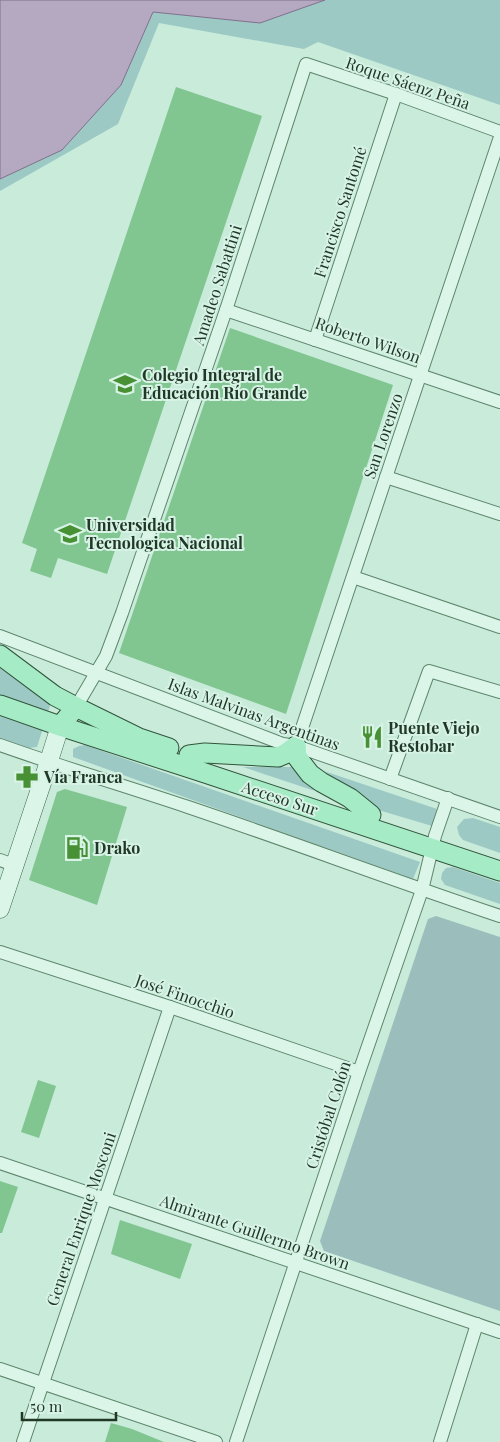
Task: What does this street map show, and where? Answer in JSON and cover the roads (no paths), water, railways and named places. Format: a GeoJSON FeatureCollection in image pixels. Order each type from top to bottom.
{"type":"FeatureCollection","features":[{"type":"Feature","properties":{"kind":"main road","name":"Acceso Sur"},"geometry":{"type":"LineString","coordinates":[[0,656],[55,696],[140,738],[371,815],[500,871]]}},
{"type":"Feature","properties":{"kind":"main road","name":"Acceso Sur"},"geometry":{"type":"LineString","coordinates":[[0,705],[205,773],[433,842],[500,858]]}},
{"type":"Feature","properties":{"kind":"main road"},"geometry":{"type":"LineString","coordinates":[[60,726],[76,707]]}},
{"type":"Feature","properties":{"kind":"main road"},"geometry":{"type":"LineString","coordinates":[[189,754],[278,756],[285,754],[296,746]]}},
{"type":"Feature","properties":{"kind":"main road"},"geometry":{"type":"LineString","coordinates":[[296,746],[297,758],[310,774],[350,798],[371,815]]}},
{"type":"Feature","properties":{"kind":"street","name":"Roque Sáenz Peña"},"geometry":{"type":"LineString","coordinates":[[306,64],[500,132]]}},
{"type":"Feature","properties":{"kind":"street","name":"Amadeo Sabattini"},"geometry":{"type":"LineString","coordinates":[[76,707],[106,656],[122,613],[226,310],[306,64]]}},
{"type":"Feature","properties":{"kind":"street","name":"Francisco Santomé"},"geometry":{"type":"LineString","coordinates":[[315,340],[396,94]]}},
{"type":"Feature","properties":{"kind":"street","name":"San Lorenzo"},"geometry":{"type":"LineString","coordinates":[[296,746],[500,137]]}},
{"type":"Feature","properties":{"kind":"street","name":"Roberto Wilson"},"geometry":{"type":"LineString","coordinates":[[226,310],[500,402]]}},
{"type":"Feature","properties":{"kind":"street"},"geometry":{"type":"LineString","coordinates":[[386,476],[500,514]]}},
{"type":"Feature","properties":{"kind":"street"},"geometry":{"type":"LineString","coordinates":[[352,577],[500,627]]}},
{"type":"Feature","properties":{"kind":"street","name":"Islas Malvinas Argentinas"},"geometry":{"type":"LineString","coordinates":[[0,636],[283,744],[296,746],[500,817]]}},
{"type":"Feature","properties":{"kind":"street"},"geometry":{"type":"LineString","coordinates":[[390,779],[429,671],[500,692]]}},
{"type":"Feature","properties":{"kind":"street"},"geometry":{"type":"LineString","coordinates":[[0,909],[7,862],[49,762],[60,726]]}},
{"type":"Feature","properties":{"kind":"street"},"geometry":{"type":"LineString","coordinates":[[0,745],[188,806],[500,916]]}},
{"type":"Feature","properties":{"kind":"street","name":"Cristóbal Colón"},"geometry":{"type":"LineString","coordinates":[[236,1442],[359,1072],[422,890],[433,842],[448,798]]}},
{"type":"Feature","properties":{"kind":"street","name":"José Finocchio"},"geometry":{"type":"LineString","coordinates":[[0,952],[170,1007],[359,1072]]}},
{"type":"Feature","properties":{"kind":"street","name":"General Enrique Mosconi"},"geometry":{"type":"LineString","coordinates":[[23,1442],[170,1007]]}},
{"type":"Feature","properties":{"kind":"street","name":"Almirante Guillermo Brown"},"geometry":{"type":"LineString","coordinates":[[0,1163],[500,1332]]}},
{"type":"Feature","properties":{"kind":"street"},"geometry":{"type":"LineString","coordinates":[[440,1442],[477,1324]]}},
{"type":"Feature","properties":{"kind":"street"},"geometry":{"type":"LineString","coordinates":[[0,1369],[216,1442]]}},
{"type":"Feature","properties":{"kind":"place","name":"Colegio Integral de Educación Río Grande"},"geometry":{"type":"Point","coordinates":[125,384]}},
{"type":"Feature","properties":{"kind":"place","name":"Universidad Tecnologica Nacional"},"geometry":{"type":"Point","coordinates":[70,534]}},
{"type":"Feature","properties":{"kind":"place","name":"Puente Viejo Restobar"},"geometry":{"type":"Point","coordinates":[372,737]}},
{"type":"Feature","properties":{"kind":"place","name":"Vía Franca"},"geometry":{"type":"Point","coordinates":[27,777]}},
{"type":"Feature","properties":{"kind":"place","name":"Drako"},"geometry":{"type":"Point","coordinates":[77,848]}}]}
